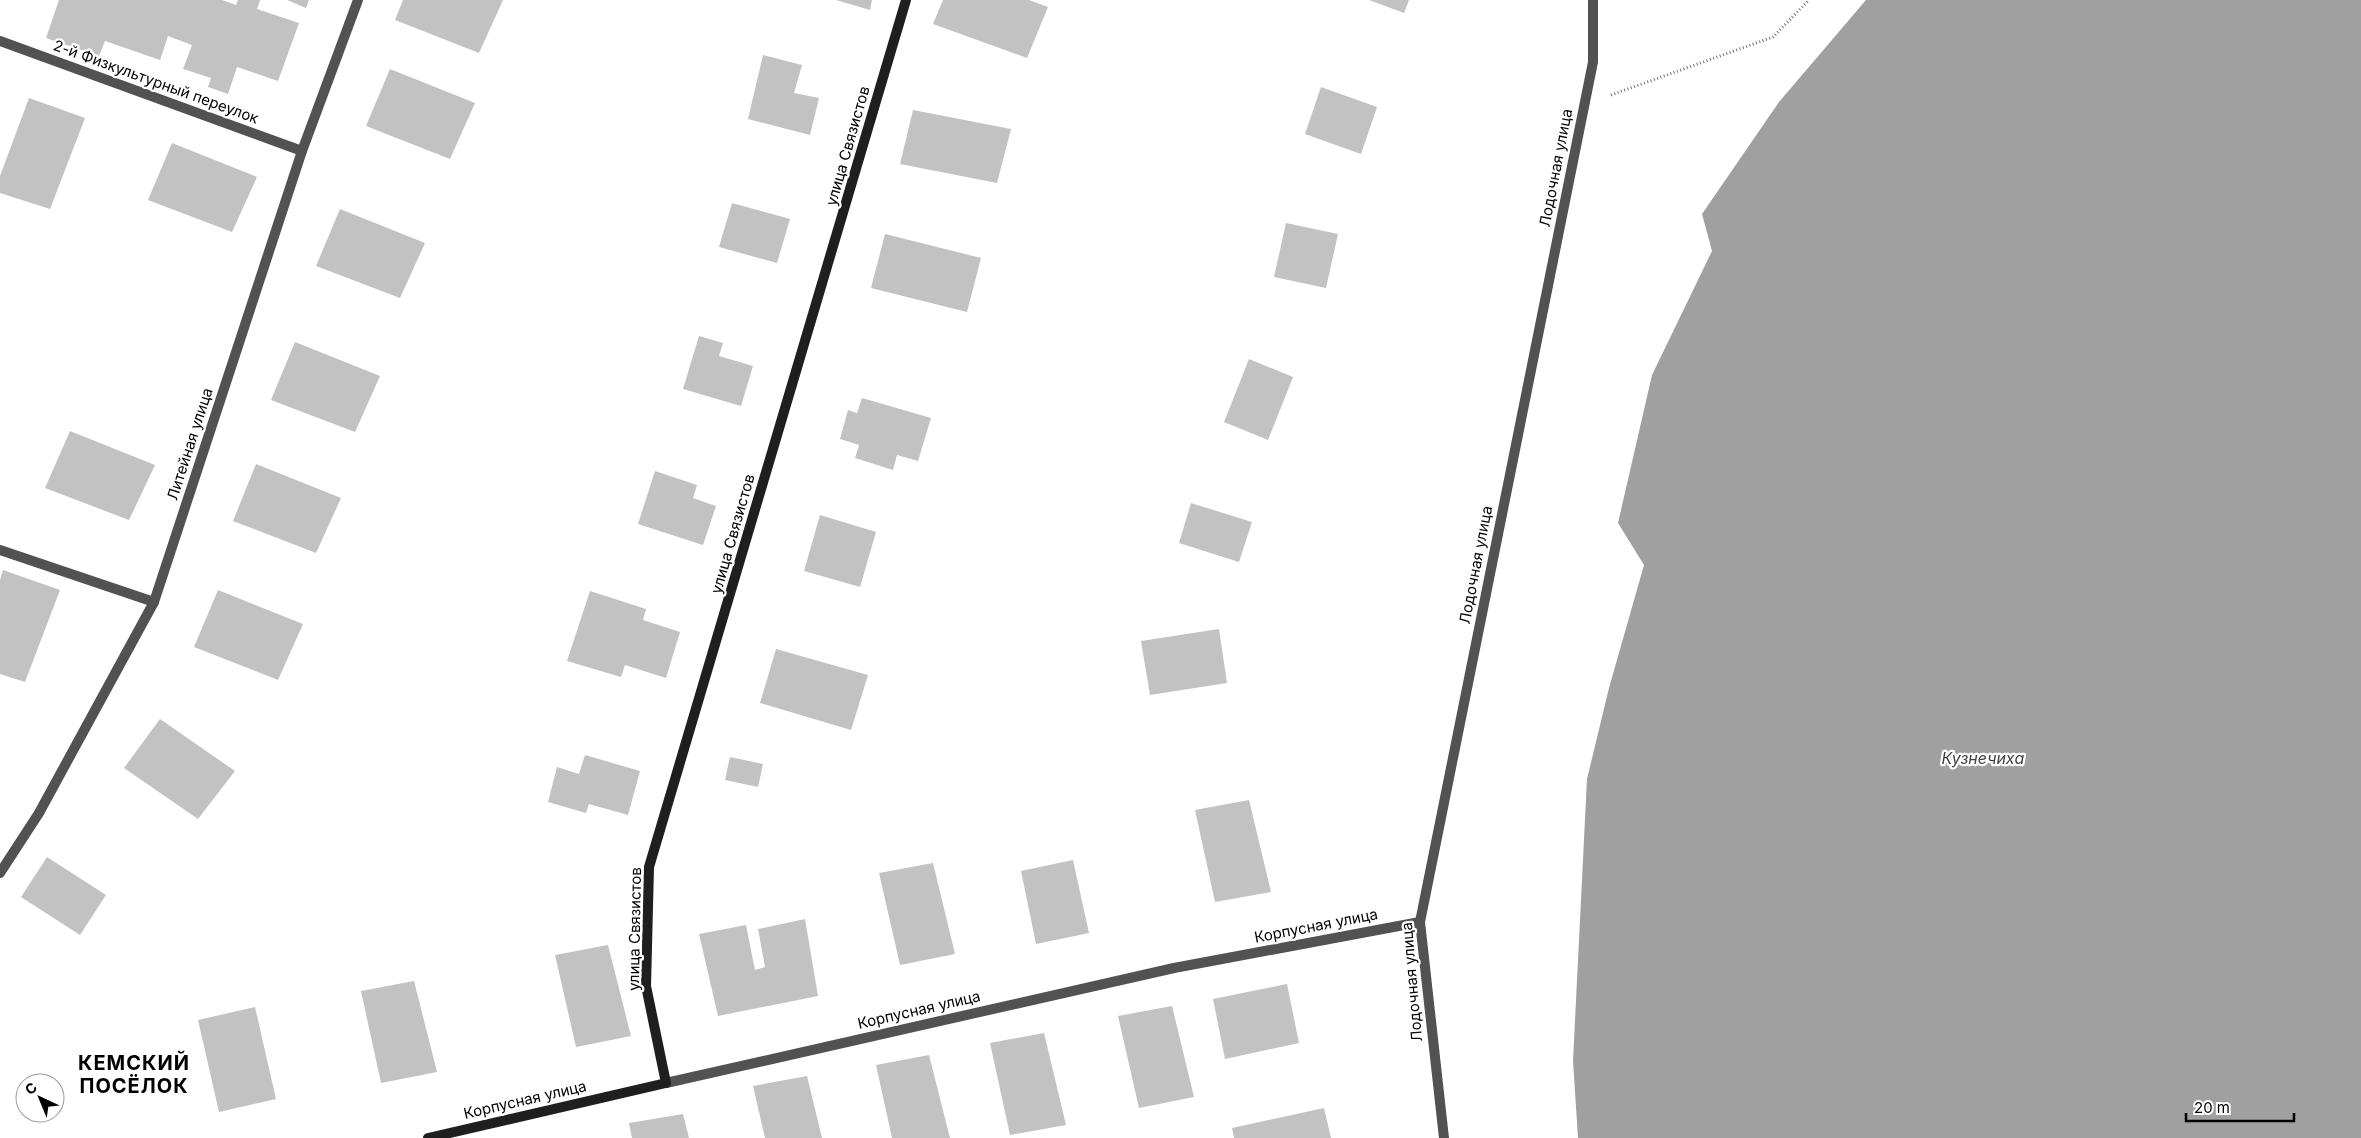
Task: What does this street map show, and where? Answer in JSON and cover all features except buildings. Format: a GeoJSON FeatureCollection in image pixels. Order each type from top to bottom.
{"type":"FeatureCollection","features":[{"type":"Feature","properties":{"kind":"street","name":"Литейная улица"},"geometry":{"type":"LineString","coordinates":[[0,873],[39,813],[154,602],[302,151],[358,0]]}},
{"type":"Feature","properties":{"kind":"street","name":"улица Связистов"},"geometry":{"type":"LineString","coordinates":[[666,1083],[646,986],[649,867],[906,0]]}},
{"type":"Feature","properties":{"kind":"street","name":"Лодочная улица"},"geometry":{"type":"LineString","coordinates":[[1444,1138],[1420,922],[1593,62],[1593,0]]}},
{"type":"Feature","properties":{"kind":"street","name":"2-й Физкультурный переулок"},"geometry":{"type":"LineString","coordinates":[[0,41],[302,151]]}},
{"type":"Feature","properties":{"kind":"street"},"geometry":{"type":"LineString","coordinates":[[0,550],[154,602]]}},
{"type":"Feature","properties":{"kind":"street","name":"Корпусная улица"},"geometry":{"type":"LineString","coordinates":[[428,1138],[1174,968],[1420,922]]}},
{"type":"Feature","properties":{"kind":"path"},"geometry":{"type":"LineString","coordinates":[[1584,104],[1773,37],[1809,0]]}},
{"type":"Feature","properties":{"kind":"water","name":"Кузнечиха"},"geometry":{"type":"Polygon","coordinates":[[[1866,0],[2361,0],[2361,1138],[1578,1138],[1573,1061],[1587,779],[1609,688],[1644,565],[1618,523],[1652,375],[1712,251],[1702,214],[1779,102],[1866,0]]]}},
{"type":"Feature","properties":{"kind":"district","name":"КЕМСКИЙ ПОСЁЛОК"},"geometry":{"type":"Point","coordinates":[134,1074]}}]}
